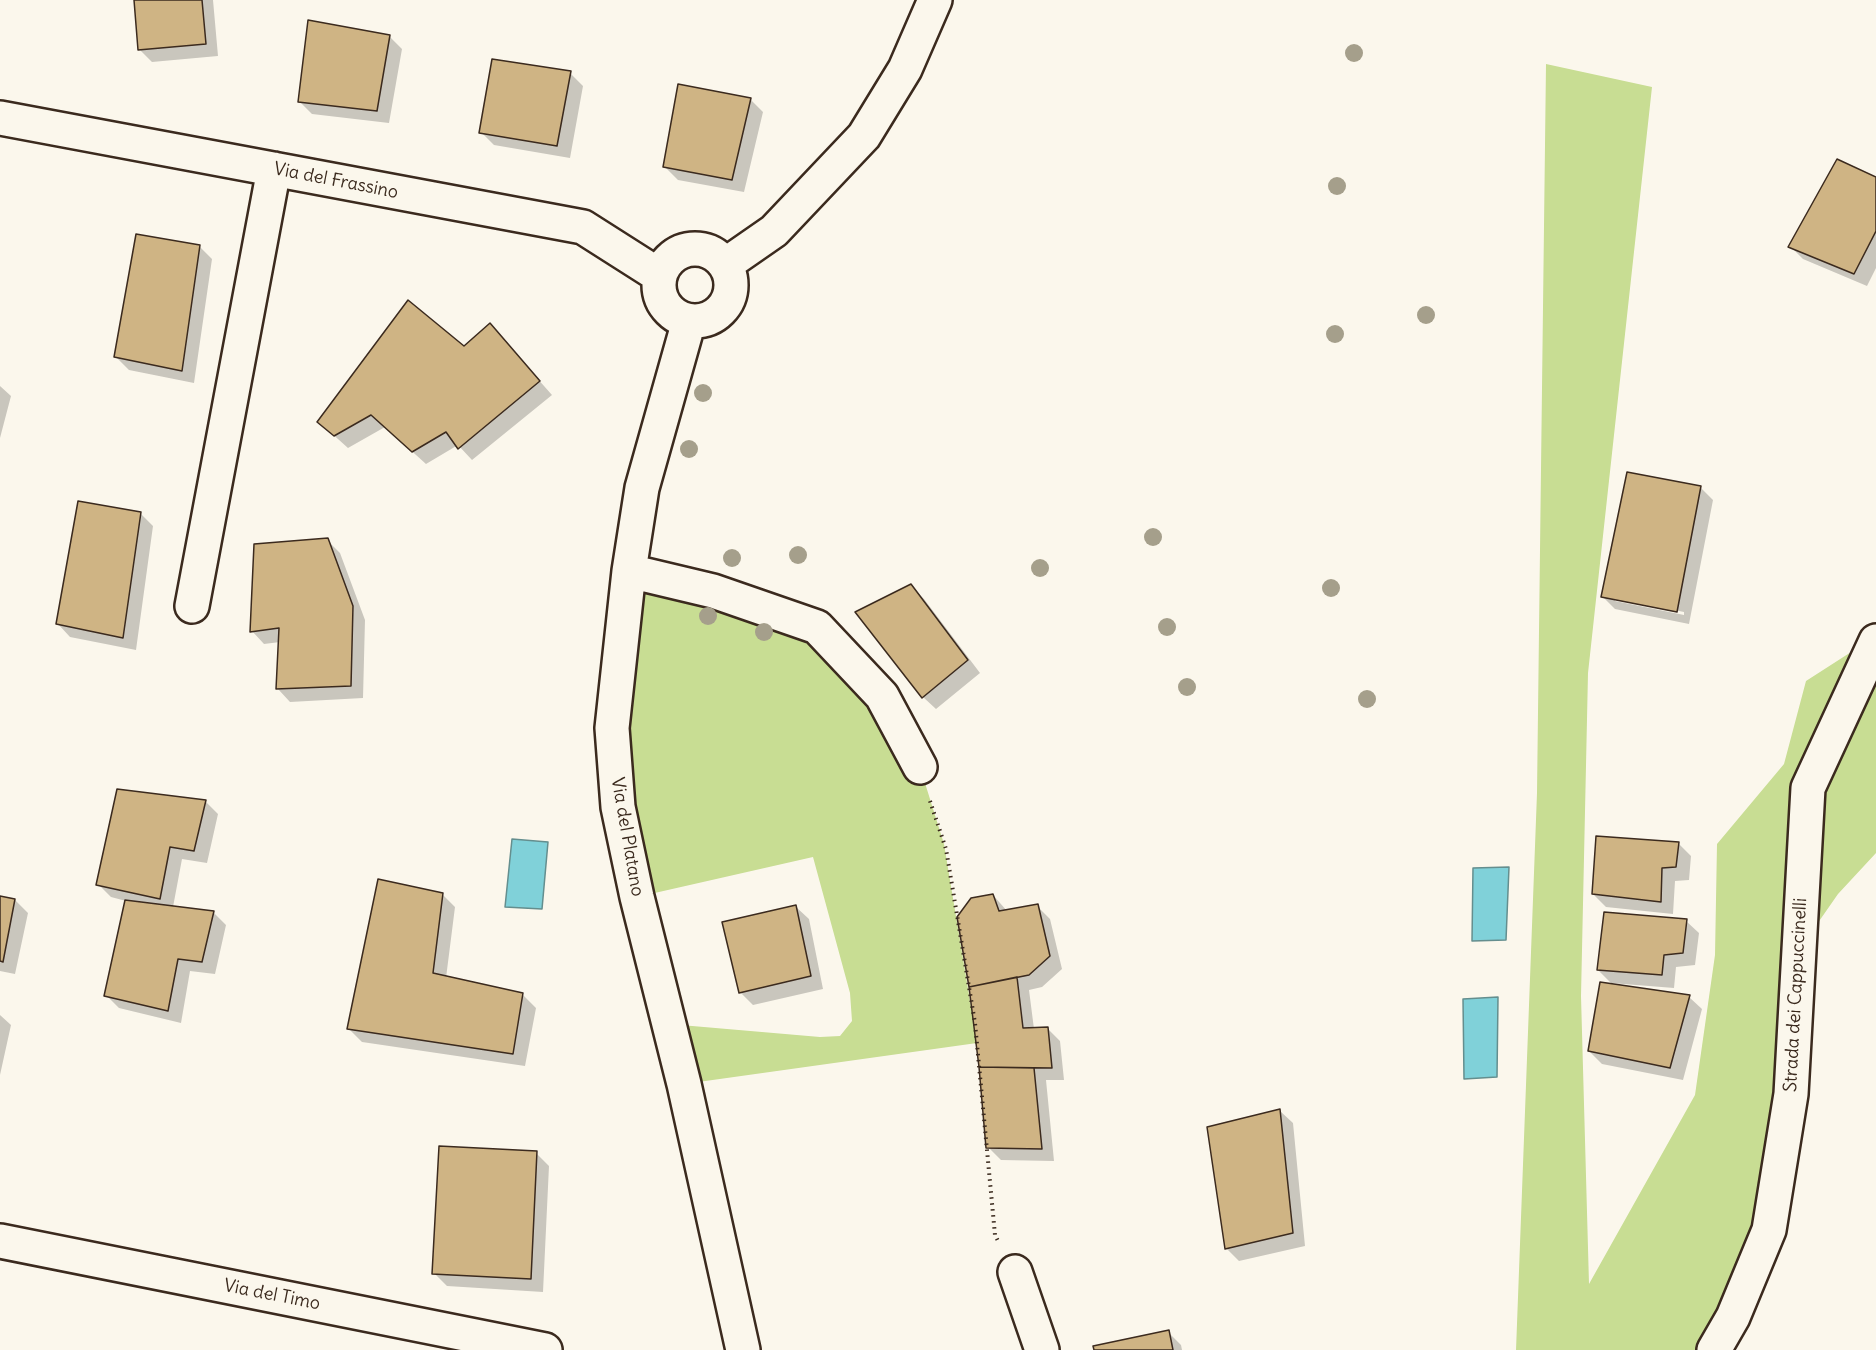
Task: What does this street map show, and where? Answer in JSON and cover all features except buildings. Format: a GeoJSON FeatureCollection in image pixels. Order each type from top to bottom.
{"type":"FeatureCollection","features":[{"type":"Feature","properties":{"kind":"street"},"geometry":{"type":"LineString","coordinates":[[725,265],[774,231],[864,136],[905,69],[935,0]]}},
{"type":"Feature","properties":{"kind":"street","name":"Via del Frassino"},"geometry":{"type":"LineString","coordinates":[[0,118],[583,227],[660,276]]}},
{"type":"Feature","properties":{"kind":"street"},"geometry":{"type":"LineString","coordinates":[[192,606],[274,169]]}},
{"type":"Feature","properties":{"kind":"street"},"geometry":{"type":"LineString","coordinates":[[695,248],[707,250],[725,265],[732,288],[722,309],[712,317],[701,321],[689,321],[669,310],[662,300],[659,288],[660,276],[665,265],[683,250],[695,248]]}},
{"type":"Feature","properties":{"kind":"street","name":"Via del Platano"},"geometry":{"type":"LineString","coordinates":[[689,321],[642,488],[629,571],[612,728],[618,807],[637,897],[684,1084],[743,1350]]}},
{"type":"Feature","properties":{"kind":"street"},"geometry":{"type":"LineString","coordinates":[[629,571],[713,591],[817,627],[882,696],[920,768]]}},
{"type":"Feature","properties":{"kind":"street","name":"Strada dei Cappuccinelli"},"geometry":{"type":"LineString","coordinates":[[1714,1350],[1733,1317],[1769,1230],[1791,1094],[1808,788],[1876,641]]}},
{"type":"Feature","properties":{"kind":"street","name":"Via del Timo"},"geometry":{"type":"LineString","coordinates":[[0,1241],[545,1350]]}},
{"type":"Feature","properties":{"kind":"street"},"geometry":{"type":"LineString","coordinates":[[1015,1272],[1042,1350]]}},
{"type":"Feature","properties":{"kind":"path"},"geometry":{"type":"LineString","coordinates":[[920,768],[946,849],[975,1023],[995,1235],[1015,1272]]}},
{"type":"Feature","properties":{"kind":"green space"},"geometry":{"type":"Polygon","coordinates":[[[1546,64],[1652,87],[1588,673],[1581,996],[1589,1284],[1695,1095],[1715,955],[1717,844],[1784,764],[1806,681],[1876,636],[1876,853],[1838,894],[1799,950],[1769,1230],[1706,1350],[1516,1350],[1537,793],[1546,64]]]}},
{"type":"Feature","properties":{"kind":"green space"},"geometry":{"type":"Polygon","coordinates":[[[629,571],[817,627],[920,767],[944,844],[977,1043],[684,1084],[669,1024],[820,1037],[840,1036],[852,1021],[850,993],[813,857],[637,897],[618,807],[629,571]]]}},
{"type":"Feature","properties":{"kind":"water"},"geometry":{"type":"Polygon","coordinates":[[[512,839],[548,842],[542,909],[505,907],[512,839]]]}},
{"type":"Feature","properties":{"kind":"water"},"geometry":{"type":"Polygon","coordinates":[[[1509,867],[1506,940],[1472,941],[1473,868],[1509,867]]]}},
{"type":"Feature","properties":{"kind":"water"},"geometry":{"type":"Polygon","coordinates":[[[1498,997],[1497,1077],[1464,1079],[1463,999],[1498,997]]]}}]}
